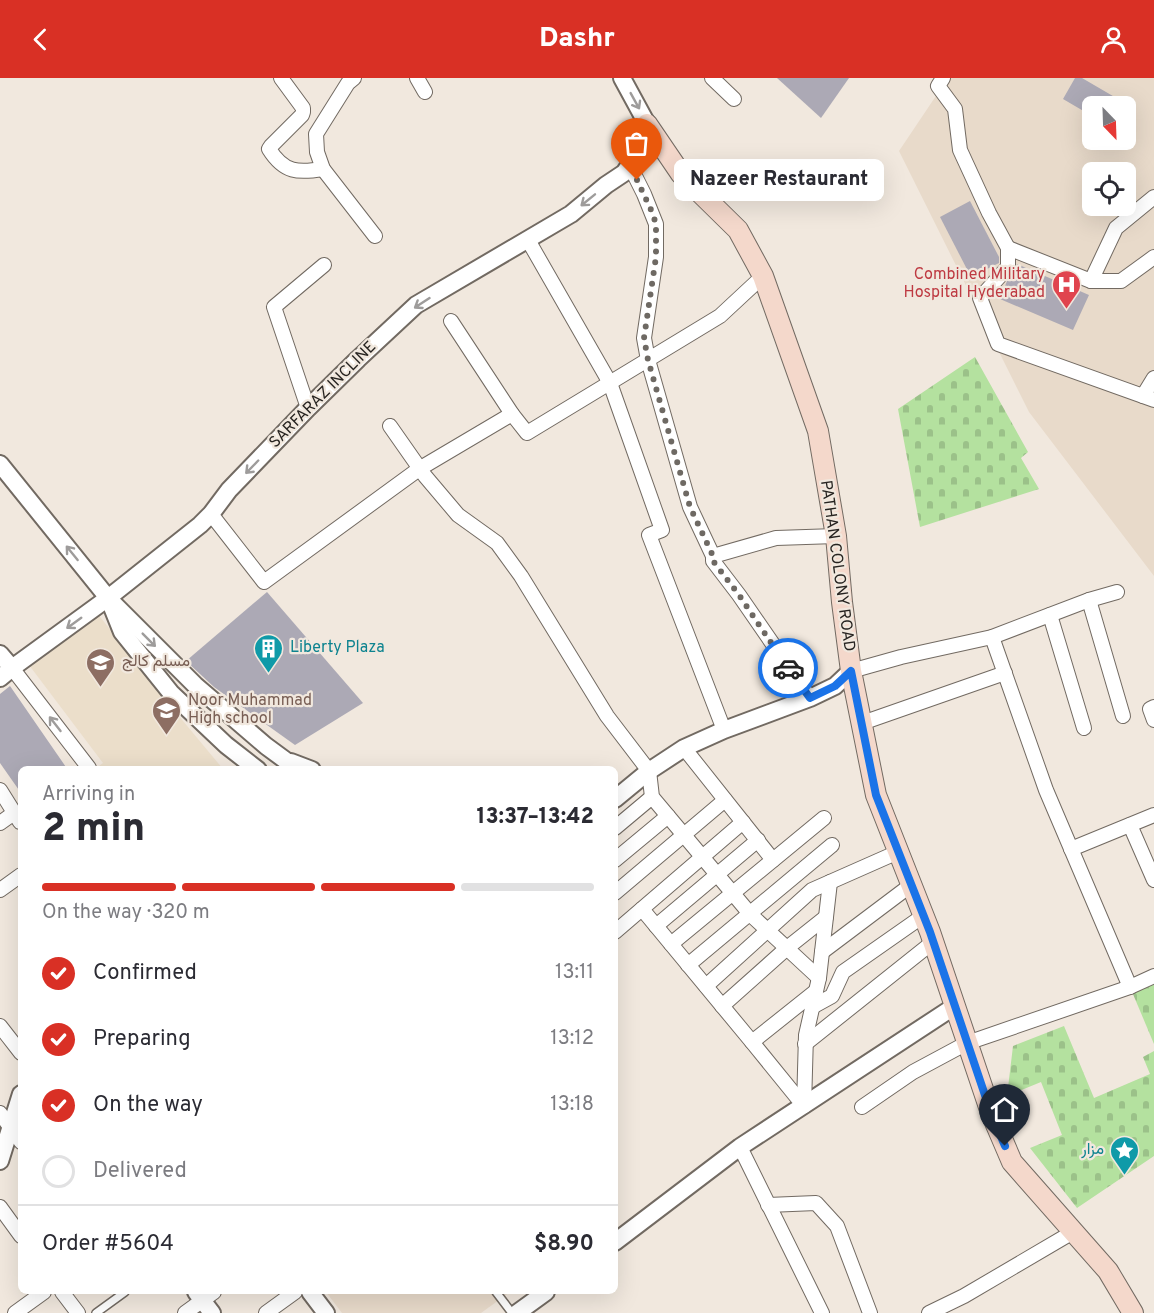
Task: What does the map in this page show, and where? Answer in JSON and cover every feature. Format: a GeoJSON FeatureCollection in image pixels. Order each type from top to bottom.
{"type":"FeatureCollection","features":[{"type":"Feature","properties":{"kind":"main road","name":"PATHAN COLONY ROAD"},"geometry":{"type":"LineString","coordinates":[[647,124],[681,174],[738,230],[763,276],[818,431],[836,536],[851,671],[876,795],[933,942],[991,1113],[1012,1162],[1108,1271],[1133,1313]]}},
{"type":"Feature","properties":{"kind":"street"},"geometry":{"type":"LineString","coordinates":[[281,78],[303,108],[303,112],[269,149],[286,168],[304,172],[323,169]]}},
{"type":"Feature","properties":{"kind":"street"},"geometry":{"type":"LineString","coordinates":[[354,78],[348,83],[316,134],[317,152],[323,169],[375,236]]}},
{"type":"Feature","properties":{"kind":"street"},"geometry":{"type":"LineString","coordinates":[[417,78],[425,92]]}},
{"type":"Feature","properties":{"kind":"street"},"geometry":{"type":"LineString","coordinates":[[622,78],[647,124]]}},
{"type":"Feature","properties":{"kind":"street"},"geometry":{"type":"LineString","coordinates":[[712,78],[734,99]]}},
{"type":"Feature","properties":{"kind":"street"},"geometry":{"type":"LineString","coordinates":[[943,78],[938,86],[955,109],[960,150],[1008,248],[1008,267],[980,298],[998,344],[1149,398],[1154,378]]}},
{"type":"Feature","properties":{"kind":"street","name":"SARFARAZ INCLINE"},"geometry":{"type":"LineString","coordinates":[[6,673],[108,598],[211,514],[229,490],[308,408],[416,305],[572,214],[624,173],[636,156],[647,124]]}},
{"type":"Feature","properties":{"kind":"street"},"geometry":{"type":"LineString","coordinates":[[630,166],[656,224],[656,257],[644,338],[648,360],[690,507],[713,556],[713,561],[810,698]]}},
{"type":"Feature","properties":{"kind":"street"},"geometry":{"type":"LineString","coordinates":[[1091,281],[1116,228],[1154,197]]}},
{"type":"Feature","properties":{"kind":"street"},"geometry":{"type":"LineString","coordinates":[[528,240],[610,383],[662,530],[649,535],[724,730]]}},
{"type":"Feature","properties":{"kind":"street"},"geometry":{"type":"LineString","coordinates":[[1008,248],[1091,281],[1121,281],[1154,257]]}},
{"type":"Feature","properties":{"kind":"street"},"geometry":{"type":"LineString","coordinates":[[308,408],[274,307],[324,265]]}},
{"type":"Feature","properties":{"kind":"street"},"geometry":{"type":"LineString","coordinates":[[451,321],[527,433],[720,316],[763,276]]}},
{"type":"Feature","properties":{"kind":"street"},"geometry":{"type":"LineString","coordinates":[[211,514],[264,582],[419,468],[512,414]]}},
{"type":"Feature","properties":{"kind":"street"},"geometry":{"type":"LineString","coordinates":[[390,426],[419,468],[459,515],[497,543],[521,576],[607,716],[649,771],[652,797],[750,913],[787,948],[817,984]]}},
{"type":"Feature","properties":{"kind":"street"},"geometry":{"type":"LineString","coordinates":[[0,464],[108,598],[195,685],[266,746],[291,764]]}},
{"type":"Feature","properties":{"kind":"street"},"geometry":{"type":"LineString","coordinates":[[713,556],[776,538],[836,536]]}},
{"type":"Feature","properties":{"kind":"street"},"geometry":{"type":"LineString","coordinates":[[618,797],[649,771],[684,748],[724,730],[810,698],[835,686],[851,671],[901,657],[992,637],[1089,600],[1117,592]]}},
{"type":"Feature","properties":{"kind":"street"},"geometry":{"type":"LineString","coordinates":[[108,598],[122,632],[171,693],[226,745],[255,766]]}},
{"type":"Feature","properties":{"kind":"street"},"geometry":{"type":"LineString","coordinates":[[1089,600],[1123,716]]}},
{"type":"Feature","properties":{"kind":"street"},"geometry":{"type":"LineString","coordinates":[[1050,615],[1084,728]]}},
{"type":"Feature","properties":{"kind":"street"},"geometry":{"type":"LineString","coordinates":[[992,637],[1046,790],[1130,987]]}},
{"type":"Feature","properties":{"kind":"street"},"geometry":{"type":"LineString","coordinates":[[0,654],[6,673],[87,766]]}},
{"type":"Feature","properties":{"kind":"street"},"geometry":{"type":"LineString","coordinates":[[862,723],[1005,673]]}},
{"type":"Feature","properties":{"kind":"street"},"geometry":{"type":"LineString","coordinates":[[1154,707],[1150,709],[1154,720]]}},
{"type":"Feature","properties":{"kind":"street"},"geometry":{"type":"LineString","coordinates":[[684,748],[773,860]]}},
{"type":"Feature","properties":{"kind":"street"},"geometry":{"type":"LineString","coordinates":[[264,766],[273,759],[291,764]]}},
{"type":"Feature","properties":{"kind":"street"},"geometry":{"type":"LineString","coordinates":[[0,790],[18,818]]}},
{"type":"Feature","properties":{"kind":"street"},"geometry":{"type":"LineString","coordinates":[[618,825],[652,797]]}},
{"type":"Feature","properties":{"kind":"street"},"geometry":{"type":"LineString","coordinates":[[618,890],[725,800]]}},
{"type":"Feature","properties":{"kind":"street"},"geometry":{"type":"LineString","coordinates":[[1071,849],[1154,815]]}},
{"type":"Feature","properties":{"kind":"street"},"geometry":{"type":"LineString","coordinates":[[618,858],[668,816]]}},
{"type":"Feature","properties":{"kind":"street"},"geometry":{"type":"LineString","coordinates":[[671,944],[824,818]]}},
{"type":"Feature","properties":{"kind":"street"},"geometry":{"type":"LineString","coordinates":[[0,823],[18,820]]}},
{"type":"Feature","properties":{"kind":"street"},"geometry":{"type":"LineString","coordinates":[[618,929],[743,822]]}},
{"type":"Feature","properties":{"kind":"street"},"geometry":{"type":"LineString","coordinates":[[1130,825],[1154,880]]}},
{"type":"Feature","properties":{"kind":"street"},"geometry":{"type":"LineString","coordinates":[[656,926],[758,840]]}},
{"type":"Feature","properties":{"kind":"street"},"geometry":{"type":"LineString","coordinates":[[688,964],[832,845]]}},
{"type":"Feature","properties":{"kind":"street"},"geometry":{"type":"LineString","coordinates":[[706,986],[812,890],[898,852]]}},
{"type":"Feature","properties":{"kind":"street"},"geometry":{"type":"LineString","coordinates":[[0,890],[18,876]]}},
{"type":"Feature","properties":{"kind":"street"},"geometry":{"type":"LineString","coordinates":[[804,1106],[805,1044],[822,952],[830,882]]}},
{"type":"Feature","properties":{"kind":"street"},"geometry":{"type":"LineString","coordinates":[[822,952],[911,885]]}},
{"type":"Feature","properties":{"kind":"street"},"geometry":{"type":"LineString","coordinates":[[642,909],[804,1106]]}},
{"type":"Feature","properties":{"kind":"street"},"geometry":{"type":"LineString","coordinates":[[812,1007],[832,996],[843,972],[923,916]]}},
{"type":"Feature","properties":{"kind":"street"},"geometry":{"type":"LineString","coordinates":[[722,1006],[787,948],[826,917]]}},
{"type":"Feature","properties":{"kind":"street"},"geometry":{"type":"LineString","coordinates":[[805,1044],[933,942]]}},
{"type":"Feature","properties":{"kind":"street"},"geometry":{"type":"LineString","coordinates":[[861,1107],[914,1072],[967,1043],[1130,987],[1154,976]]}},
{"type":"Feature","properties":{"kind":"street"},"geometry":{"type":"LineString","coordinates":[[752,1042],[817,984]]}},
{"type":"Feature","properties":{"kind":"street"},"geometry":{"type":"LineString","coordinates":[[618,1238],[740,1147],[955,1006]]}},
{"type":"Feature","properties":{"kind":"street"},"geometry":{"type":"LineString","coordinates":[[0,1026],[18,1049]]}},
{"type":"Feature","properties":{"kind":"street"},"geometry":{"type":"LineString","coordinates":[[0,1161],[5,1119],[18,1099]]}},
{"type":"Feature","properties":{"kind":"street"},"geometry":{"type":"LineString","coordinates":[[5,1119],[18,1138]]}},
{"type":"Feature","properties":{"kind":"street"},"geometry":{"type":"LineString","coordinates":[[740,1147],[822,1313]]}},
{"type":"Feature","properties":{"kind":"street"},"geometry":{"type":"LineString","coordinates":[[768,1204],[816,1203],[837,1226],[870,1313]]}},
{"type":"Feature","properties":{"kind":"street"},"geometry":{"type":"LineString","coordinates":[[0,1207],[18,1232]]}},
{"type":"Feature","properties":{"kind":"street"},"geometry":{"type":"LineString","coordinates":[[929,1313],[964,1296],[1073,1232]]}},
{"type":"Feature","properties":{"kind":"street"},"geometry":{"type":"LineString","coordinates":[[15,1313],[41,1294]]}},
{"type":"Feature","properties":{"kind":"street"},"geometry":{"type":"LineString","coordinates":[[64,1294],[78,1313]]}},
{"type":"Feature","properties":{"kind":"street"},"geometry":{"type":"LineString","coordinates":[[266,1313],[292,1294]]}},
{"type":"Feature","properties":{"kind":"street"},"geometry":{"type":"LineString","coordinates":[[312,1294],[326,1313]]}},
{"type":"Feature","properties":{"kind":"street"},"geometry":{"type":"LineString","coordinates":[[517,1313],[543,1294]]}},
{"type":"Feature","properties":{"kind":"street"},"geometry":{"type":"LineString","coordinates":[[185,1313],[206,1299]]}},
{"type":"Feature","properties":{"kind":"lane"},"geometry":{"type":"LineString","coordinates":[[96,1313],[122,1294]]}},
{"type":"Feature","properties":{"kind":"lane"},"geometry":{"type":"LineString","coordinates":[[498,1294],[512,1313]]}},
{"type":"Feature","properties":{"kind":"shaded area","name":"Combined Military Hospital Hyderabad"},"geometry":{"type":"Polygon","coordinates":[[[948,78],[1154,78],[1154,576],[1029,412],[899,151],[948,78]]]}},
{"type":"Feature","properties":{"kind":"shaded area","name":"مسلم کالج"},"geometry":{"type":"Polygon","coordinates":[[[97,613],[220,766],[99,766],[103,763],[29,665],[97,613]]]}},
{"type":"Feature","properties":{"kind":"shaded area"},"geometry":{"type":"Polygon","coordinates":[[[328,1294],[507,1294],[481,1313],[342,1313],[328,1294]]]}},
{"type":"Feature","properties":{"kind":"green space"},"geometry":{"type":"Polygon","coordinates":[[[975,357],[1028,452],[1021,458],[1039,489],[920,527],[898,409],[975,357]]]}},
{"type":"Feature","properties":{"kind":"green space"},"geometry":{"type":"Polygon","coordinates":[[[1154,976],[1154,1044],[1130,987],[1154,976]]]}},
{"type":"Feature","properties":{"kind":"green space"},"geometry":{"type":"Polygon","coordinates":[[[1064,1026],[1094,1098],[1150,1074],[1143,1057],[1154,1051],[1154,1156],[1077,1208],[1030,1148],[1062,1135],[1041,1082],[1007,1096],[1013,1046],[1064,1026]]]}},
{"type":"Feature","properties":{"kind":"building"},"geometry":{"type":"Polygon","coordinates":[[[777,78],[849,78],[821,118],[777,78]]]}},
{"type":"Feature","properties":{"kind":"building"},"geometry":{"type":"Polygon","coordinates":[[[1075,78],[1082,78],[1113,96],[1082,96],[1082,110],[1063,99],[1075,78]]]}},
{"type":"Feature","properties":{"kind":"building"},"geometry":{"type":"Polygon","coordinates":[[[970,201],[999,257],[999,263],[971,277],[940,217],[970,201]]]}},
{"type":"Feature","properties":{"kind":"building"},"geometry":{"type":"Polygon","coordinates":[[[1017,264],[1089,295],[1073,330],[1000,299],[1017,264]]]}},
{"type":"Feature","properties":{"kind":"building","name":"Liberty Plaza"},"geometry":{"type":"Polygon","coordinates":[[[267,592],[363,703],[295,745],[214,687],[186,661],[267,592]]]}},
{"type":"Feature","properties":{"kind":"building"},"geometry":{"type":"Polygon","coordinates":[[[10,686],[65,766],[18,766],[18,789],[0,763],[0,694],[10,686]]]}},
{"type":"Feature","properties":{"kind":"way so far"},"geometry":{"type":"LineString","coordinates":[[637,180],[656,224],[656,257],[644,338],[648,360],[690,507],[713,556],[713,561],[788,668]]}},
{"type":"Feature","properties":{"kind":"place","name":"Nazeer Restaurant"},"geometry":{"type":"Point","coordinates":[637,180]}},
{"type":"Feature","properties":{"kind":"place","name":"Combined Military Hospital Hyderabad"},"geometry":{"type":"Point","coordinates":[1066,310]}},
{"type":"Feature","properties":{"kind":"place","name":"Liberty Plaza"},"geometry":{"type":"Point","coordinates":[269,674]}},
{"type":"Feature","properties":{"kind":"place","name":"مسلم کالج"},"geometry":{"type":"Point","coordinates":[101,688]}},
{"type":"Feature","properties":{"kind":"place","name":"Noor Muhammad High school"},"geometry":{"type":"Point","coordinates":[167,736]}},
{"type":"Feature","properties":{"kind":"place","name":"مزار"},"geometry":{"type":"Point","coordinates":[1125,1176]}},
{"type":"Feature","properties":{"kind":"route"},"geometry":{"type":"LineString","coordinates":[[788,668],[810,698],[835,686],[851,671],[876,795],[930,932],[991,1113],[1005,1146]]}}]}
